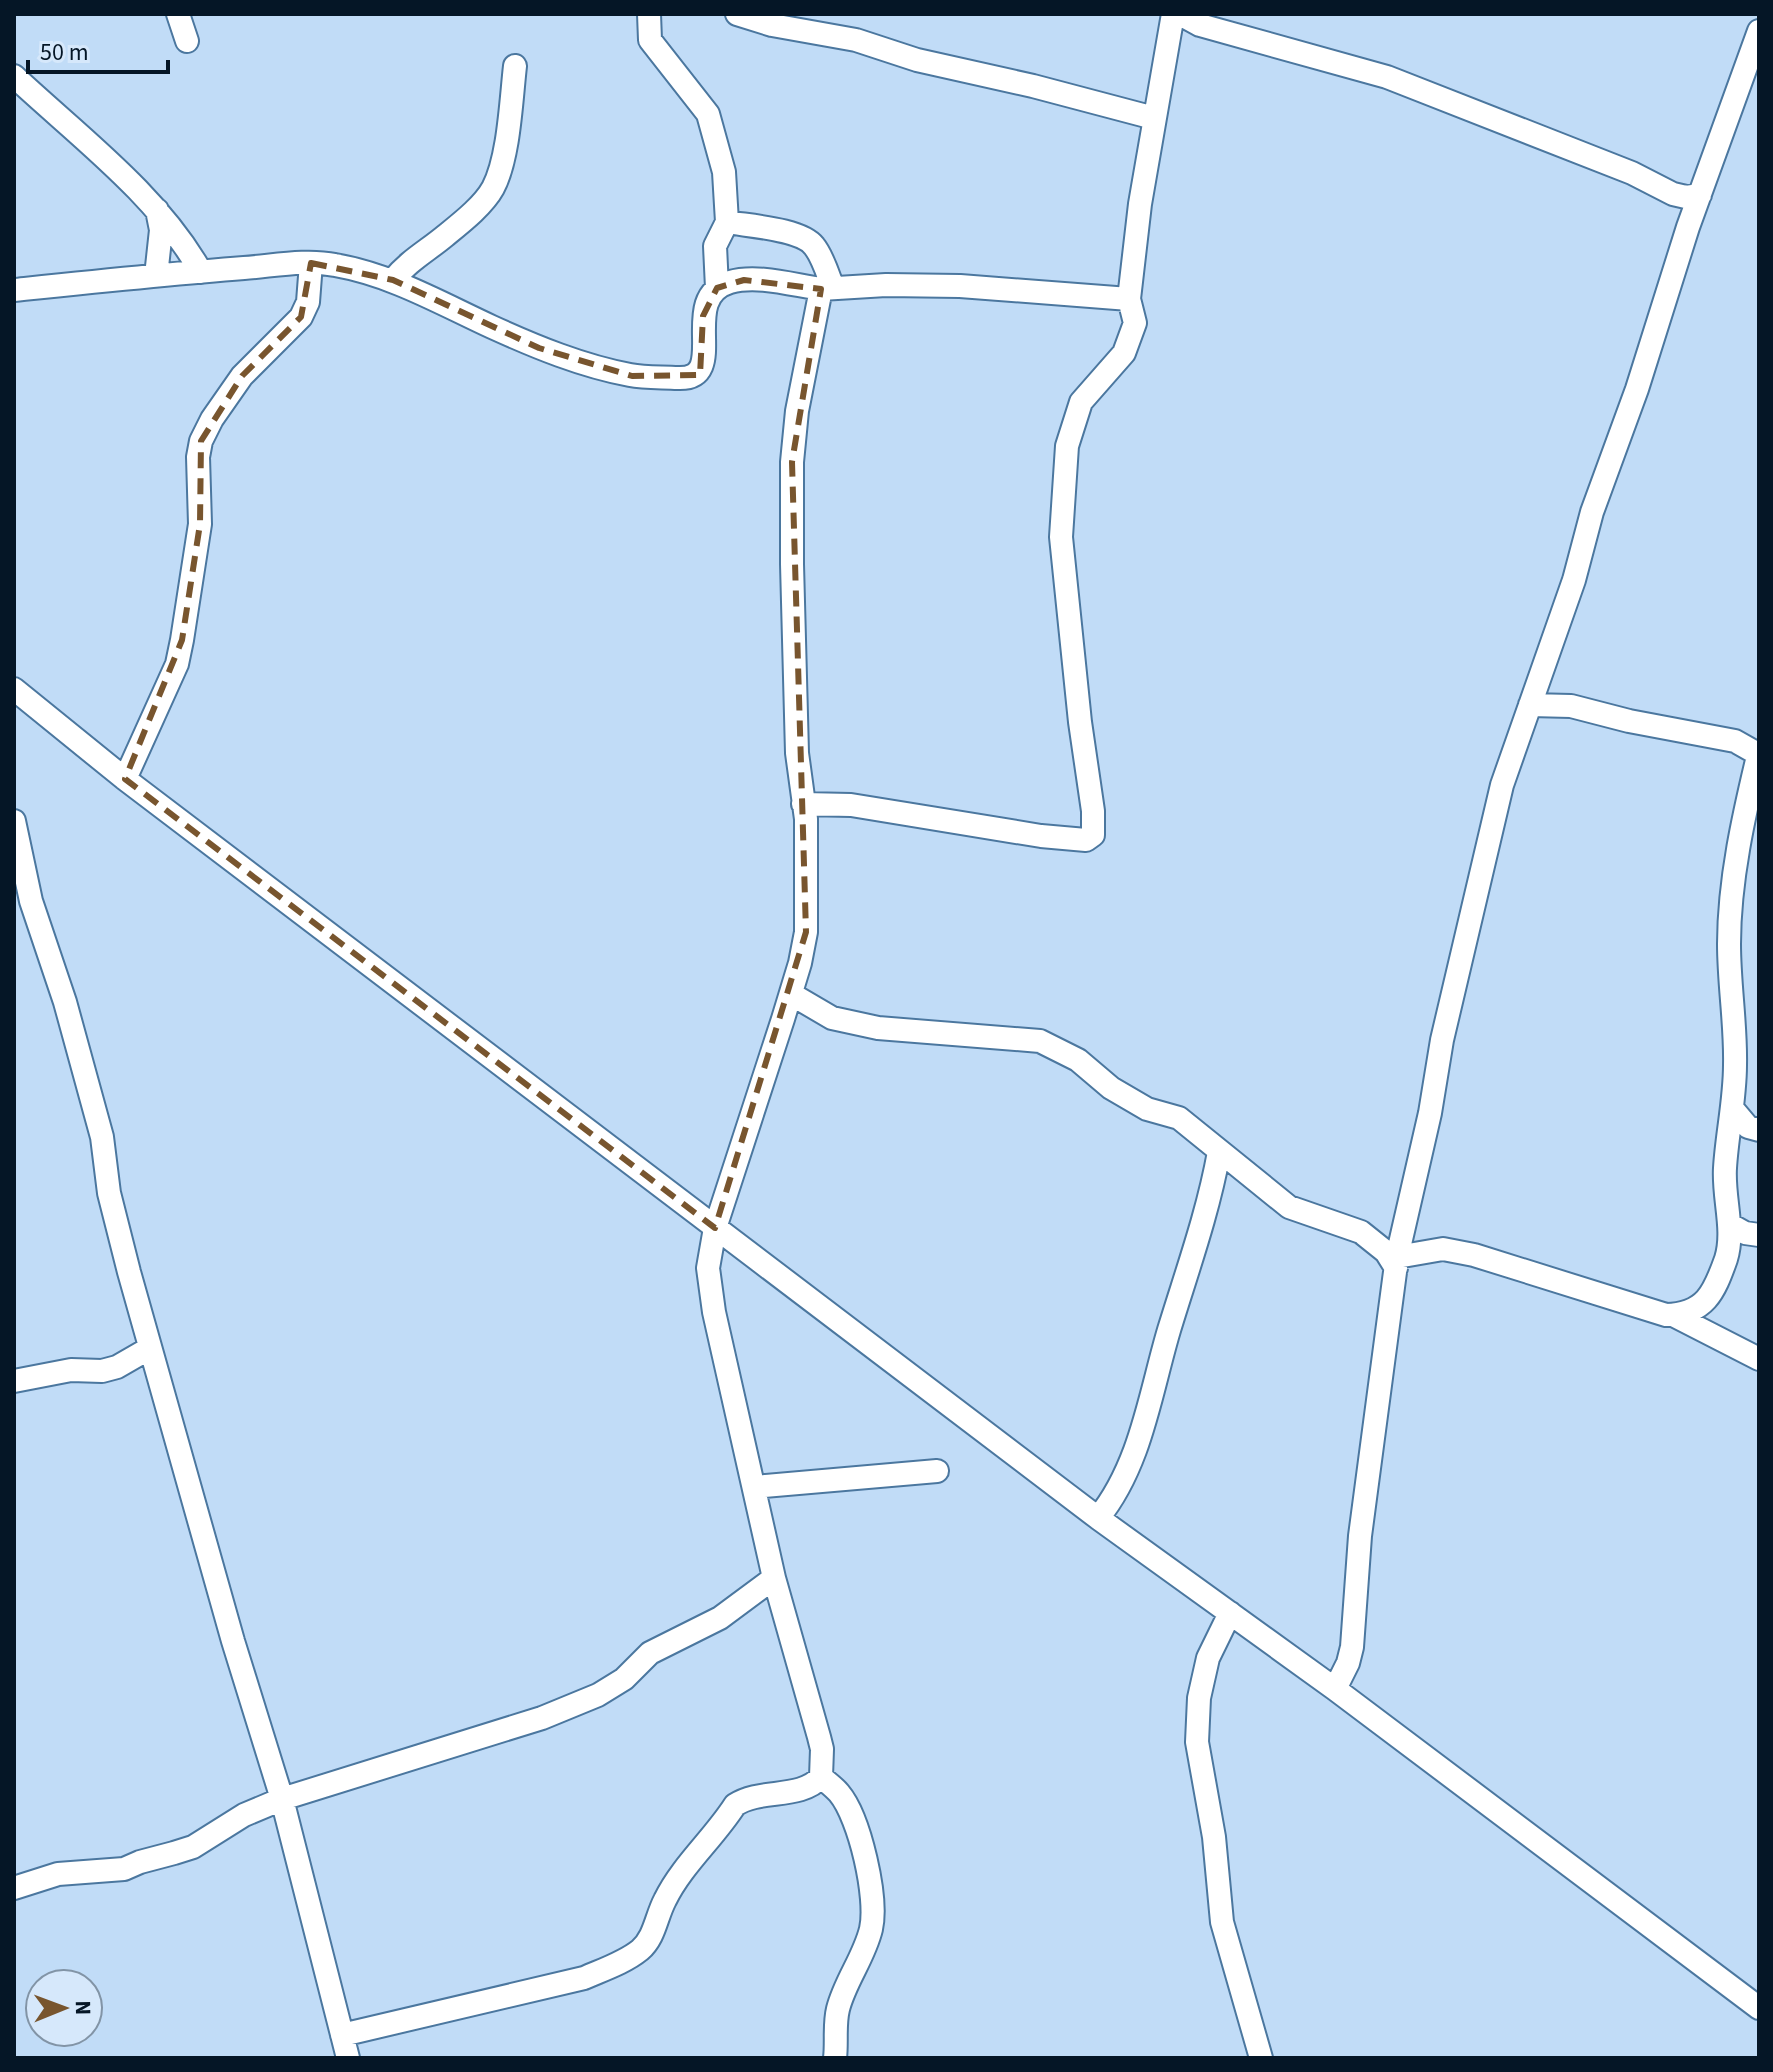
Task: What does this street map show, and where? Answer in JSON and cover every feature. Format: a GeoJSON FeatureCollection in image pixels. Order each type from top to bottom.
{"type":"FeatureCollection","features":[{"type":"Feature","properties":{"kind":"street"},"geometry":{"type":"LineString","coordinates":[[178,14],[187,41]]}},
{"type":"Feature","properties":{"kind":"street"},"geometry":{"type":"LineString","coordinates":[[649,14],[650,40],[708,114],[724,172],[727,222],[716,240],[717,260],[724,284]]}},
{"type":"Feature","properties":{"kind":"street"},"geometry":{"type":"LineString","coordinates":[[737,14],[772,25],[856,40],[917,60],[1154,118]]}},
{"type":"Feature","properties":{"kind":"street"},"geometry":{"type":"LineString","coordinates":[[803,804],[851,805],[1041,836],[1086,840],[1093,835],[1093,811],[1080,722],[1061,537],[1067,446],[1081,402],[1124,353],[1135,323],[1129,299],[1140,204],[1173,14]]}},
{"type":"Feature","properties":{"kind":"street"},"geometry":{"type":"LineString","coordinates":[[1180,14],[1200,25],[1387,77],[1632,173],[1673,194],[1686,197],[1700,195]]}},
{"type":"Feature","properties":{"kind":"street"},"geometry":{"type":"LineString","coordinates":[[1169,39],[1200,25]]}},
{"type":"Feature","properties":{"kind":"street"},"geometry":{"type":"LineString","coordinates":[[1335,1689],[1352,1647],[1360,1536],[1396,1263],[1430,1113],[1442,1040],[1502,785],[1574,580],[1592,512],[1637,389],[1700,195],[1759,31]]}},
{"type":"Feature","properties":{"kind":"street"},"geometry":{"type":"LineString","coordinates":[[393,280],[404,266],[456,226],[492,189],[508,128],[515,66]]}},
{"type":"Feature","properties":{"kind":"street"},"geometry":{"type":"LineString","coordinates":[[14,76],[157,210],[186,244],[201,272]]}},
{"type":"Feature","properties":{"kind":"street"},"geometry":{"type":"LineString","coordinates":[[156,276],[161,230],[157,210]]}},
{"type":"Feature","properties":{"kind":"street"},"geometry":{"type":"LineString","coordinates":[[342,2035],[584,1978],[620,1963],[640,1950],[651,1937],[664,1902],[682,1872],[735,1805],[747,1797],[795,1790],[815,1783],[821,1777],[822,1749],[774,1578],[714,1312],[708,1268],[715,1228],[791,994],[806,932],[806,819],[797,753],[792,462],[797,411],[827,288],[816,248],[810,242],[799,236],[727,222]]}},
{"type":"Feature","properties":{"kind":"street"},"geometry":{"type":"LineString","coordinates":[[14,290],[311,263],[332,264],[393,280],[539,348],[632,376],[688,378],[702,369],[706,302],[724,284],[770,282],[827,288],[960,286],[1129,299]]}},
{"type":"Feature","properties":{"kind":"street"},"geometry":{"type":"LineString","coordinates":[[125,779],[177,664],[200,524],[198,457],[201,441],[212,419],[242,376],[301,317],[308,302],[311,263]]}},
{"type":"Feature","properties":{"kind":"street"},"geometry":{"type":"LineString","coordinates":[[14,689],[125,779],[1098,1518],[1335,1689],[1759,2008]]}},
{"type":"Feature","properties":{"kind":"street"},"geometry":{"type":"LineString","coordinates":[[1530,705],[1571,706],[1629,721],[1735,741],[1759,753],[1731,900],[1729,976],[1735,1065],[1732,1108],[1745,1130],[1724,1183],[1744,1230],[1728,1249],[1707,1301],[1711,1333]]}},
{"type":"Feature","properties":{"kind":"street"},"geometry":{"type":"LineString","coordinates":[[1735,741],[1759,732]]}},
{"type":"Feature","properties":{"kind":"street"},"geometry":{"type":"LineString","coordinates":[[14,821],[31,901],[65,1002],[102,1137],[109,1193],[150,1348],[233,1641],[282,1799],[348,2058]]}},
{"type":"Feature","properties":{"kind":"street"},"geometry":{"type":"LineString","coordinates":[[791,994],[832,1018],[878,1028],[1040,1041],[1078,1060],[1111,1088],[1147,1109],[1179,1118],[1289,1207],[1361,1232],[1396,1263]]}},
{"type":"Feature","properties":{"kind":"street"},"geometry":{"type":"LineString","coordinates":[[1098,1518],[1115,1497],[1146,1419],[1211,1196],[1219,1152]]}},
{"type":"Feature","properties":{"kind":"street"},"geometry":{"type":"LineString","coordinates":[[1396,1263],[1443,1249],[1458,1252],[1574,1285],[1633,1306],[1673,1315],[1759,1359]]}},
{"type":"Feature","properties":{"kind":"street"},"geometry":{"type":"LineString","coordinates":[[1673,1315],[1687,1313],[1707,1301]]}},
{"type":"Feature","properties":{"kind":"street"},"geometry":{"type":"LineString","coordinates":[[14,1381],[71,1370],[102,1371],[117,1367],[150,1348]]}},
{"type":"Feature","properties":{"kind":"street"},"geometry":{"type":"LineString","coordinates":[[754,1487],[937,1471]]}},
{"type":"Feature","properties":{"kind":"street"},"geometry":{"type":"LineString","coordinates":[[14,1888],[58,1874],[124,1869],[193,1847],[244,1815],[282,1799],[542,1718],[598,1695],[624,1679],[650,1653],[720,1618],[774,1578]]}},
{"type":"Feature","properties":{"kind":"street"},"geometry":{"type":"LineString","coordinates":[[1230,1613],[1208,1658],[1199,1698],[1197,1742],[1214,1837],[1222,1922],[1261,2058]]}},
{"type":"Feature","properties":{"kind":"street"},"geometry":{"type":"LineString","coordinates":[[821,1777],[840,1794],[852,1816],[860,1839],[872,1912],[871,1930],[842,1994],[837,2013],[835,2058]]}},
{"type":"Feature","properties":{"kind":"highlighted area"},"geometry":{"type":"Polygon","coordinates":[[[311,263],[393,280],[539,348],[632,376],[700,375],[703,316],[717,288],[744,280],[821,289],[792,462],[806,932],[715,1228],[125,779],[182,640],[200,524],[201,441],[242,376],[301,317],[311,263]]]}}]}
